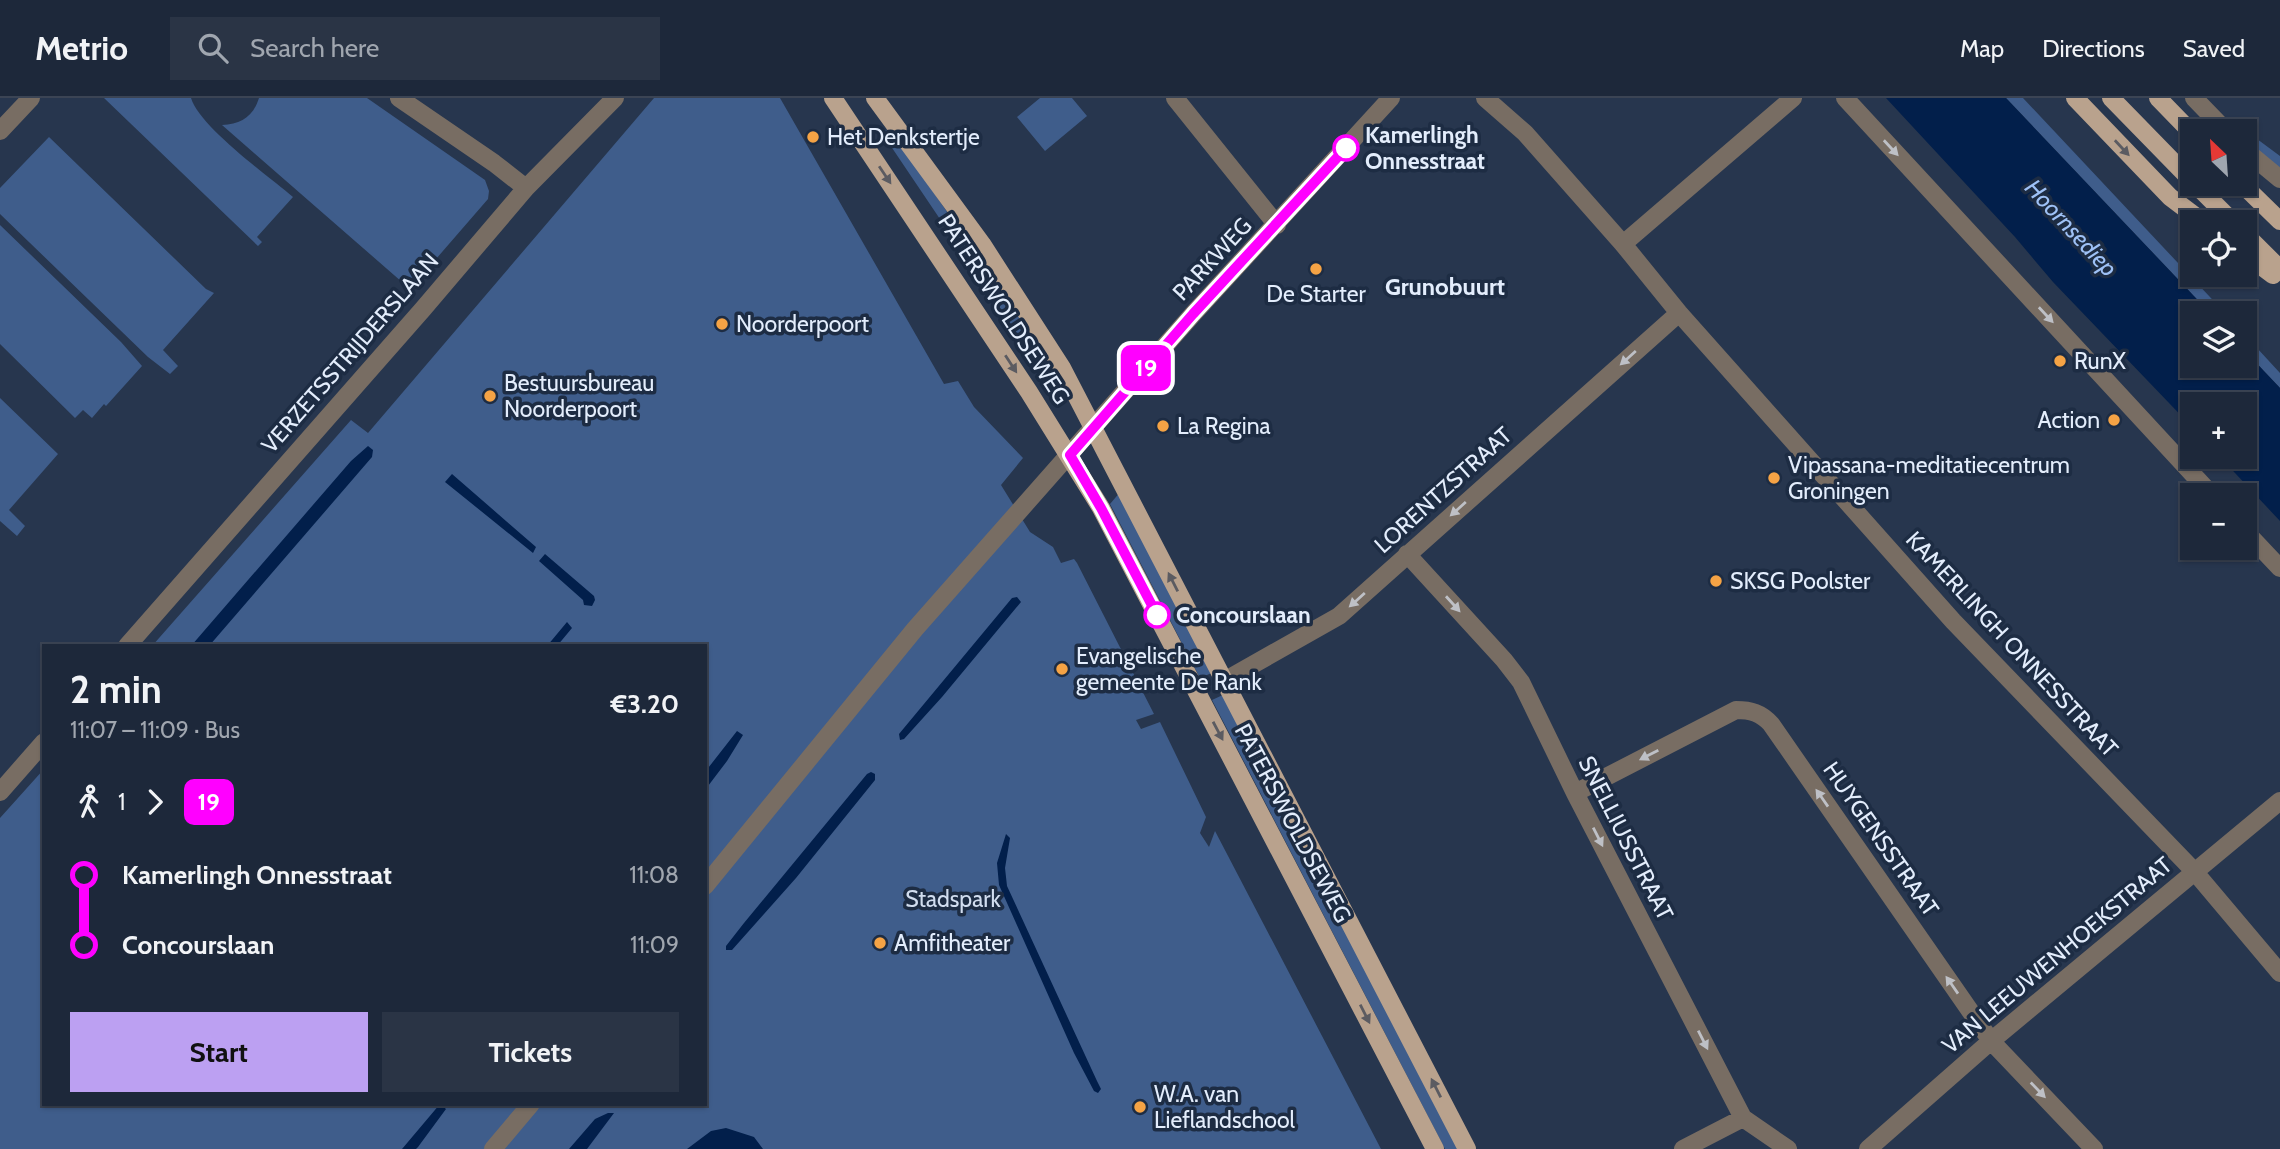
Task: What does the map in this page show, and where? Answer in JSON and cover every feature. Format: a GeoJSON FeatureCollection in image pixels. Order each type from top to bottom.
{"type":"FeatureCollection","features":[{"type":"Feature","properties":{"kind":"main road","name":"PATERSWOLDSEWEG"},"geometry":{"type":"LineString","coordinates":[[833,98],[1070,455],[1114,531],[1435,1149]]}},
{"type":"Feature","properties":{"kind":"main road","name":"PATERSWOLDSEWEG"},"geometry":{"type":"LineString","coordinates":[[875,98],[982,244],[1062,368],[1467,1149]]}},
{"type":"Feature","properties":{"kind":"main road"},"geometry":{"type":"LineString","coordinates":[[2075,98],[2170,197],[2187,210]]}},
{"type":"Feature","properties":{"kind":"main road"},"geometry":{"type":"LineString","coordinates":[[2111,98],[2180,169]]}},
{"type":"Feature","properties":{"kind":"main road"},"geometry":{"type":"LineString","coordinates":[[2158,98],[2180,121]]}},
{"type":"Feature","properties":{"kind":"main road"},"geometry":{"type":"LineString","coordinates":[[2207,196],[2221,210]]}},
{"type":"Feature","properties":{"kind":"main road"},"geometry":{"type":"LineString","coordinates":[[2254,196],[2280,221]]}},
{"type":"Feature","properties":{"kind":"main road"},"geometry":{"type":"LineString","coordinates":[[2257,246],[2280,269]]}},
{"type":"Feature","properties":{"kind":"main road"},"geometry":{"type":"LineString","coordinates":[[2257,263],[2280,280]]}},
{"type":"Feature","properties":{"kind":"street"},"geometry":{"type":"LineString","coordinates":[[0,131],[31,98]]}},
{"type":"Feature","properties":{"kind":"street"},"geometry":{"type":"LineString","coordinates":[[399,98],[526,188]]}},
{"type":"Feature","properties":{"kind":"street","name":"VERZETSSTRIJDERSLAAN"},"geometry":{"type":"LineString","coordinates":[[129,644],[526,188],[615,98]]}},
{"type":"Feature","properties":{"kind":"street"},"geometry":{"type":"LineString","coordinates":[[1175,98],[1278,225]]}},
{"type":"Feature","properties":{"kind":"street","name":"PARKWEG"},"geometry":{"type":"LineString","coordinates":[[1070,455],[1193,314],[1278,225],[1391,98]]}},
{"type":"Feature","properties":{"kind":"street","name":"KAMERLINGH ONNESSTRAAT"},"geometry":{"type":"LineString","coordinates":[[1485,98],[1525,133],[1623,244],[1679,313],[1953,621],[2194,872],[2280,973]]}},
{"type":"Feature","properties":{"kind":"street"},"geometry":{"type":"LineString","coordinates":[[1623,244],[1793,98]]}},
{"type":"Feature","properties":{"kind":"street"},"geometry":{"type":"LineString","coordinates":[[1845,98],[2202,483]]}},
{"type":"Feature","properties":{"kind":"street"},"geometry":{"type":"LineString","coordinates":[[2194,98],[2214,119]]}},
{"type":"Feature","properties":{"kind":"street"},"geometry":{"type":"LineString","coordinates":[[2258,161],[2280,180]]}},
{"type":"Feature","properties":{"kind":"street","name":"LORENTZSTRAAT"},"geometry":{"type":"LineString","coordinates":[[1224,681],[1339,616],[1679,313]]}},
{"type":"Feature","properties":{"kind":"street"},"geometry":{"type":"LineString","coordinates":[[707,884],[915,629],[1070,455]]}},
{"type":"Feature","properties":{"kind":"street"},"geometry":{"type":"LineString","coordinates":[[2257,544],[2280,568]]}},
{"type":"Feature","properties":{"kind":"street","name":"SNELLIUSSTRAAT"},"geometry":{"type":"LineString","coordinates":[[1408,554],[1521,682],[1575,793],[1743,1118],[1788,1149]]}},
{"type":"Feature","properties":{"kind":"street","name":"HUYGENSSTRAAT"},"geometry":{"type":"LineString","coordinates":[[1575,793],[1736,710],[1747,710],[1763,716],[1991,1041],[2094,1149]]}},
{"type":"Feature","properties":{"kind":"street"},"geometry":{"type":"LineString","coordinates":[[0,792],[42,744]]}},
{"type":"Feature","properties":{"kind":"street","name":"VAN LEEUWENHOEKSTRAAT"},"geometry":{"type":"LineString","coordinates":[[1868,1149],[1991,1041],[2280,800]]}},
{"type":"Feature","properties":{"kind":"street"},"geometry":{"type":"LineString","coordinates":[[493,1149],[529,1106]]}},
{"type":"Feature","properties":{"kind":"street"},"geometry":{"type":"LineString","coordinates":[[1683,1149],[1743,1118]]}},
{"type":"Feature","properties":{"kind":"green space"},"geometry":{"type":"Polygon","coordinates":[[[104,98],[191,98],[220,136],[293,197],[257,237],[262,242],[258,246],[104,98]]]}},
{"type":"Feature","properties":{"kind":"green space"},"geometry":{"type":"Polygon","coordinates":[[[259,98],[367,98],[485,180],[489,191],[488,199],[410,289],[222,125],[235,123],[250,115],[259,98]]]}},
{"type":"Feature","properties":{"kind":"green space","name":"Stadspark"},"geometry":{"type":"Polygon","coordinates":[[[654,98],[780,98],[944,384],[958,381],[974,407],[1023,458],[1001,485],[1030,532],[1053,547],[1061,563],[1074,559],[1077,563],[1154,714],[1136,720],[1141,729],[1160,722],[1206,817],[1200,833],[1209,847],[1215,831],[1381,1149],[0,1149],[0,818],[42,771],[42,1106],[707,1106],[707,644],[154,644],[351,420],[368,433],[654,98]]]}},
{"type":"Feature","properties":{"kind":"green space"},"geometry":{"type":"Polygon","coordinates":[[[1040,98],[1072,98],[1087,116],[1045,151],[1017,117],[1040,98]]]}},
{"type":"Feature","properties":{"kind":"green space"},"geometry":{"type":"Polygon","coordinates":[[[2006,98],[2023,98],[2180,265],[2180,281],[2006,98]]]}},
{"type":"Feature","properties":{"kind":"green space"},"geometry":{"type":"Polygon","coordinates":[[[889,128],[1015,310],[1048,363],[1041,369],[882,133],[889,128]]]}},
{"type":"Feature","properties":{"kind":"green space"},"geometry":{"type":"Polygon","coordinates":[[[49,137],[206,289],[214,293],[163,350],[178,366],[170,374],[148,357],[0,214],[0,188],[49,137]]]}},
{"type":"Feature","properties":{"kind":"green space"},"geometry":{"type":"Polygon","coordinates":[[[2258,140],[2280,156],[2280,170],[2258,151],[2258,140]]]}},
{"type":"Feature","properties":{"kind":"green space"},"geometry":{"type":"Polygon","coordinates":[[[0,225],[121,342],[142,366],[92,418],[83,410],[75,418],[0,344],[0,225]]]}},
{"type":"Feature","properties":{"kind":"green space"},"geometry":{"type":"Polygon","coordinates":[[[2185,287],[2201,287],[2214,301],[2199,301],[2185,287]]]}},
{"type":"Feature","properties":{"kind":"green space"},"geometry":{"type":"Polygon","coordinates":[[[2257,348],[2280,373],[2280,388],[2257,364],[2257,348]]]}},
{"type":"Feature","properties":{"kind":"green space"},"geometry":{"type":"Polygon","coordinates":[[[0,398],[58,454],[9,510],[25,526],[17,536],[0,521],[0,398]]]}},
{"type":"Feature","properties":{"kind":"green space"},"geometry":{"type":"Polygon","coordinates":[[[1121,491],[1214,672],[1200,678],[1110,504],[1121,491]]]}},
{"type":"Feature","properties":{"kind":"green space"},"geometry":{"type":"Polygon","coordinates":[[[1225,694],[1462,1149],[1445,1149],[1212,700],[1225,694]]]}},
{"type":"Feature","properties":{"kind":"water","name":"Hoornsediep"},"geometry":{"type":"Polygon","coordinates":[[[1886,98],[2006,98],[2180,281],[2180,287],[2185,287],[2199,301],[2180,301],[2180,378],[2257,378],[2257,364],[2280,388],[2280,521],[2257,496],[2257,483],[2244,483],[2231,469],[2257,469],[2257,392],[2180,392],[2180,414],[2053,282],[2015,237],[1886,98]]]}},
{"type":"Feature","properties":{"kind":"water"},"geometry":{"type":"Polygon","coordinates":[[[368,446],[373,450],[372,457],[211,644],[193,644],[351,461],[368,446]]]}},
{"type":"Feature","properties":{"kind":"water"},"geometry":{"type":"Polygon","coordinates":[[[452,474],[536,547],[533,553],[445,482],[452,474]]]}},
{"type":"Feature","properties":{"kind":"water"},"geometry":{"type":"Polygon","coordinates":[[[545,554],[594,596],[592,606],[584,605],[583,600],[539,561],[545,554]]]}},
{"type":"Feature","properties":{"kind":"water"},"geometry":{"type":"Polygon","coordinates":[[[1017,597],[1021,602],[942,697],[904,739],[900,740],[899,734],[1012,598],[1017,597]]]}},
{"type":"Feature","properties":{"kind":"water"},"geometry":{"type":"Polygon","coordinates":[[[567,622],[572,628],[559,644],[549,644],[567,622]]]}},
{"type":"Feature","properties":{"kind":"water"},"geometry":{"type":"Polygon","coordinates":[[[737,731],[743,735],[707,787],[707,769],[737,731]]]}},
{"type":"Feature","properties":{"kind":"water"},"geometry":{"type":"Polygon","coordinates":[[[871,772],[875,774],[875,780],[796,878],[732,950],[726,950],[726,946],[744,923],[871,772]]]}},
{"type":"Feature","properties":{"kind":"water"},"geometry":{"type":"Polygon","coordinates":[[[1006,834],[1010,838],[1005,868],[1007,886],[1101,1089],[1098,1093],[1094,1091],[1074,1053],[999,885],[997,863],[1006,834]]]}},
{"type":"Feature","properties":{"kind":"water"},"geometry":{"type":"Polygon","coordinates":[[[438,1106],[446,1109],[416,1149],[402,1149],[438,1106]]]}},
{"type":"Feature","properties":{"kind":"water"},"geometry":{"type":"Polygon","coordinates":[[[614,1113],[587,1149],[569,1149],[595,1119],[614,1113]]]}},
{"type":"Feature","properties":{"kind":"water"},"geometry":{"type":"Polygon","coordinates":[[[726,1128],[754,1137],[763,1149],[687,1149],[711,1131],[726,1128]]]}},
{"type":"Feature","properties":{"kind":"bus line","name":"19"},"geometry":{"type":"LineString","coordinates":[[1157,615],[1070,455],[1193,314],[1278,225],[1346,148]]}},
{"type":"Feature","properties":{"kind":"place","name":"Het Denkstertje"},"geometry":{"type":"Point","coordinates":[813,137]}},
{"type":"Feature","properties":{"kind":"place","name":"Kamerlingh Onnesstraat"},"geometry":{"type":"Point","coordinates":[1346,148]}},
{"type":"Feature","properties":{"kind":"place","name":"De Starter"},"geometry":{"type":"Point","coordinates":[1316,269]}},
{"type":"Feature","properties":{"kind":"place","name":"Noorderpoort"},"geometry":{"type":"Point","coordinates":[722,324]}},
{"type":"Feature","properties":{"kind":"place","name":"RunX"},"geometry":{"type":"Point","coordinates":[2060,361]}},
{"type":"Feature","properties":{"kind":"place","name":"Bestuursbureau Noorderpoort"},"geometry":{"type":"Point","coordinates":[490,396]}},
{"type":"Feature","properties":{"kind":"place","name":"Action"},"geometry":{"type":"Point","coordinates":[2114,420]}},
{"type":"Feature","properties":{"kind":"place","name":"La Regina"},"geometry":{"type":"Point","coordinates":[1163,426]}},
{"type":"Feature","properties":{"kind":"place","name":"Vipassana-meditatiecentrum Groningen"},"geometry":{"type":"Point","coordinates":[1774,478]}},
{"type":"Feature","properties":{"kind":"place","name":"SKSG Poolster"},"geometry":{"type":"Point","coordinates":[1716,581]}},
{"type":"Feature","properties":{"kind":"place","name":"Concourslaan"},"geometry":{"type":"Point","coordinates":[1157,615]}},
{"type":"Feature","properties":{"kind":"place","name":"Evangelische gemeente De Rank"},"geometry":{"type":"Point","coordinates":[1062,669]}},
{"type":"Feature","properties":{"kind":"place","name":"Amfitheater"},"geometry":{"type":"Point","coordinates":[880,943]}},
{"type":"Feature","properties":{"kind":"place","name":"W.A. van Lieflandschool"},"geometry":{"type":"Point","coordinates":[1140,1107]}},
{"type":"Feature","properties":{"kind":"district","name":"Grunobuurt"},"geometry":{"type":"Point","coordinates":[1445,287]}}]}
